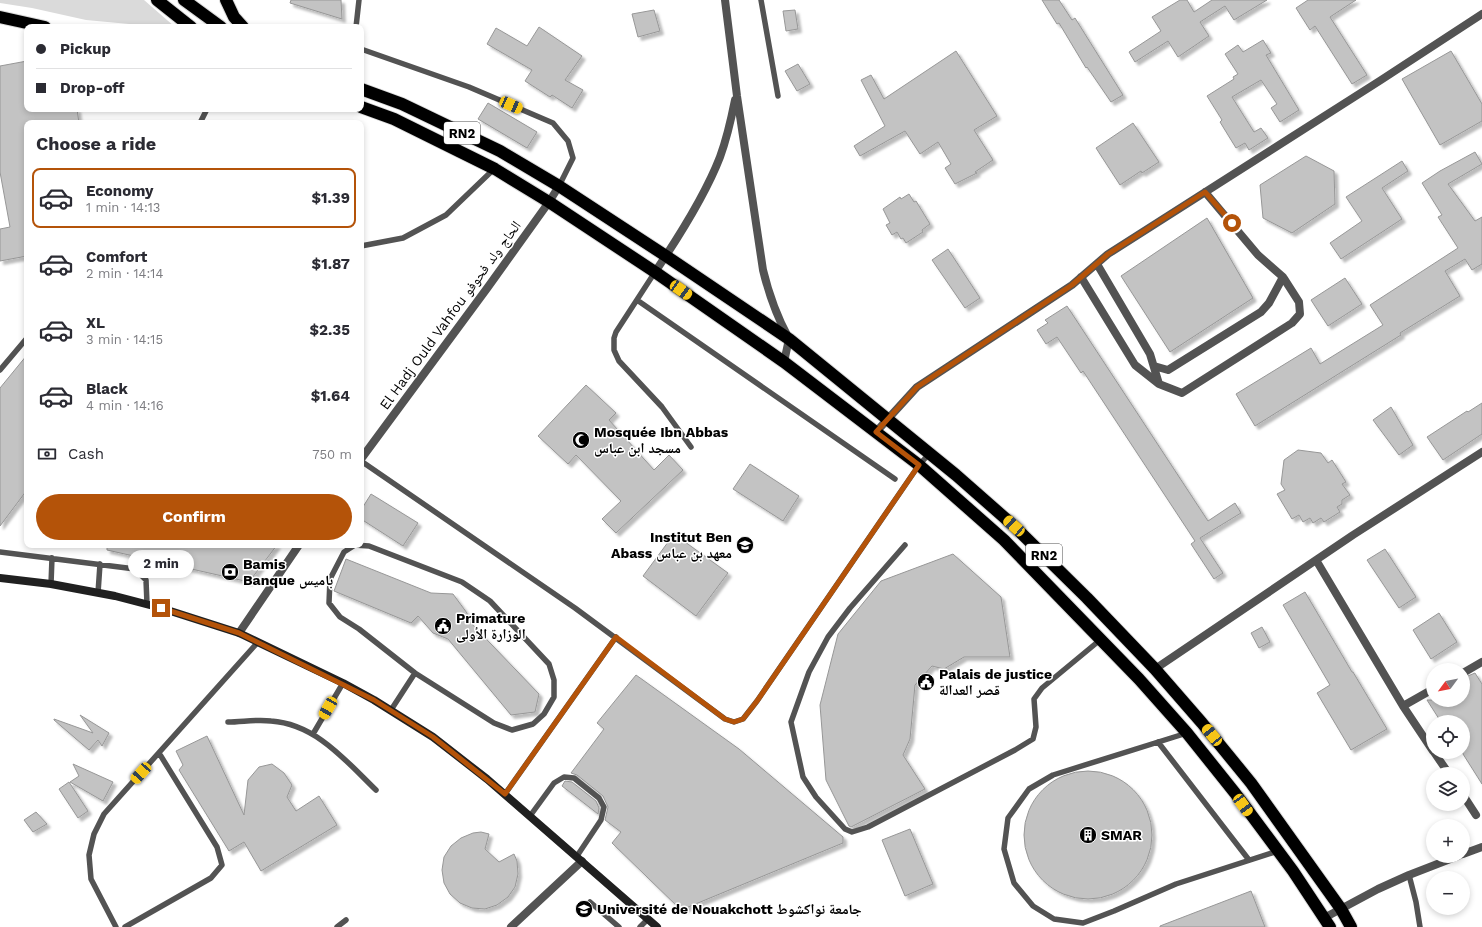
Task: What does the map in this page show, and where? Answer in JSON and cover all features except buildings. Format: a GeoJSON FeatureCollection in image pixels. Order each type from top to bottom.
{"type":"FeatureCollection","features":[{"type":"Feature","properties":{"kind":"highway"},"geometry":{"type":"LineString","coordinates":[[157,0],[187,24]]}},
{"type":"Feature","properties":{"kind":"highway"},"geometry":{"type":"LineString","coordinates":[[184,0],[217,24]]}},
{"type":"Feature","properties":{"kind":"highway"},"geometry":{"type":"LineString","coordinates":[[226,0],[234,16],[241,24]]}},
{"type":"Feature","properties":{"kind":"highway"},"geometry":{"type":"LineString","coordinates":[[0,17],[32,24]]}},
{"type":"Feature","properties":{"kind":"highway","name":"RN2"},"geometry":{"type":"LineString","coordinates":[[364,90],[402,104],[500,151],[559,186],[789,339],[930,453],[1014,526],[1088,598],[1155,669],[1251,783],[1341,909],[1351,927]]}},
{"type":"Feature","properties":{"kind":"highway","name":"RN2"},"geometry":{"type":"LineString","coordinates":[[364,108],[394,119],[495,169],[549,202],[655,272],[784,362],[919,465],[1004,540],[1139,680],[1186,733],[1235,793],[1278,851],[1327,923]]}},
{"type":"Feature","properties":{"kind":"street"},"geometry":{"type":"LineString","coordinates":[[725,0],[737,96],[763,270],[768,293],[789,339],[784,362]]}},
{"type":"Feature","properties":{"kind":"street"},"geometry":{"type":"LineString","coordinates":[[876,432],[917,387],[1065,289],[1108,254],[1375,85],[1482,14]]}},
{"type":"Feature","properties":{"kind":"street"},"geometry":{"type":"LineString","coordinates":[[655,272],[705,189],[728,133],[737,96]]}},
{"type":"Feature","properties":{"kind":"street","name":"El Hadj Ould Vahfou الحاج ولد فحوفو"},"geometry":{"type":"LineString","coordinates":[[364,453],[488,287],[559,186]]}},
{"type":"Feature","properties":{"kind":"street"},"geometry":{"type":"LineString","coordinates":[[1081,277],[1135,365],[1159,384],[1182,394],[1292,323],[1300,314],[1299,302],[1283,277],[1258,255],[1205,192]]}},
{"type":"Feature","properties":{"kind":"street"},"geometry":{"type":"LineString","coordinates":[[1097,264],[1150,354],[1159,384]]}},
{"type":"Feature","properties":{"kind":"street"},"geometry":{"type":"LineString","coordinates":[[1154,366],[1168,370],[1262,312],[1269,303],[1283,277]]}},
{"type":"Feature","properties":{"kind":"street"},"geometry":{"type":"LineString","coordinates":[[1155,669],[1316,560],[1482,452]]}},
{"type":"Feature","properties":{"kind":"street"},"geometry":{"type":"LineString","coordinates":[[239,633],[297,548]]}},
{"type":"Feature","properties":{"kind":"street"},"geometry":{"type":"LineString","coordinates":[[1316,560],[1403,706],[1426,740]]}},
{"type":"Feature","properties":{"kind":"street"},"geometry":{"type":"LineString","coordinates":[[0,578],[51,584],[147,604],[239,633],[342,683],[391,710],[433,737],[505,794],[657,927]]}},
{"type":"Feature","properties":{"kind":"street"},"geometry":{"type":"LineString","coordinates":[[1470,669],[1482,662]]}},
{"type":"Feature","properties":{"kind":"street"},"geometry":{"type":"LineString","coordinates":[[1403,706],[1426,693]]}},
{"type":"Feature","properties":{"kind":"street"},"geometry":{"type":"LineString","coordinates":[[1470,806],[1476,815]]}},
{"type":"Feature","properties":{"kind":"street"},"geometry":{"type":"LineString","coordinates":[[1470,851],[1482,847]]}},
{"type":"Feature","properties":{"kind":"street"},"geometry":{"type":"LineString","coordinates":[[511,927],[579,859]]}},
{"type":"Feature","properties":{"kind":"street"},"geometry":{"type":"LineString","coordinates":[[1327,923],[1341,909],[1360,898],[1440,863]]}},
{"type":"Feature","properties":{"kind":"lane"},"geometry":{"type":"LineString","coordinates":[[356,24],[359,0]]}},
{"type":"Feature","properties":{"kind":"lane"},"geometry":{"type":"LineString","coordinates":[[761,0],[778,96]]}},
{"type":"Feature","properties":{"kind":"lane"},"geometry":{"type":"LineString","coordinates":[[364,50],[469,87],[553,123],[568,141],[573,158],[559,186]]}},
{"type":"Feature","properties":{"kind":"lane"},"geometry":{"type":"LineString","coordinates":[[364,245],[403,238],[446,215],[495,169]]}},
{"type":"Feature","properties":{"kind":"lane"},"geometry":{"type":"LineString","coordinates":[[655,272],[614,338],[614,350],[616,356],[662,407],[690,448]]}},
{"type":"Feature","properties":{"kind":"lane"},"geometry":{"type":"LineString","coordinates":[[638,300],[895,479]]}},
{"type":"Feature","properties":{"kind":"lane"},"geometry":{"type":"LineString","coordinates":[[0,370],[24,342]]}},
{"type":"Feature","properties":{"kind":"lane"},"geometry":{"type":"LineString","coordinates":[[364,457],[616,637],[725,719],[734,722],[743,719],[757,701],[919,465],[930,453]]}},
{"type":"Feature","properties":{"kind":"lane"},"geometry":{"type":"LineString","coordinates":[[904,545],[850,608],[828,637],[809,672],[791,722],[803,777],[816,797],[845,829],[852,832],[857,831],[874,823],[1016,750],[1033,739],[1036,727],[1034,699],[1042,688],[1100,640]]}},
{"type":"Feature","properties":{"kind":"lane"},"geometry":{"type":"LineString","coordinates":[[350,548],[344,552],[330,579],[329,603],[340,618],[359,629],[415,673],[494,723],[512,730],[533,724],[544,714],[554,697],[554,680],[549,664],[490,600],[462,582],[369,546],[364,546]]}},
{"type":"Feature","properties":{"kind":"lane"},"geometry":{"type":"LineString","coordinates":[[0,552],[135,569],[146,580],[147,604]]}},
{"type":"Feature","properties":{"kind":"lane"},"geometry":{"type":"LineString","coordinates":[[51,584],[52,558]]}},
{"type":"Feature","properties":{"kind":"lane"},"geometry":{"type":"LineString","coordinates":[[98,593],[100,564]]}},
{"type":"Feature","properties":{"kind":"lane"},"geometry":{"type":"LineString","coordinates":[[505,794],[616,637]]}},
{"type":"Feature","properties":{"kind":"lane"},"geometry":{"type":"LineString","coordinates":[[116,927],[91,879],[89,855],[94,834],[104,814],[258,642]]}},
{"type":"Feature","properties":{"kind":"lane"},"geometry":{"type":"LineString","coordinates":[[391,710],[415,673]]}},
{"type":"Feature","properties":{"kind":"lane"},"geometry":{"type":"LineString","coordinates":[[313,734],[342,683]]}},
{"type":"Feature","properties":{"kind":"lane"},"geometry":{"type":"LineString","coordinates":[[228,722],[271,721],[299,726],[335,749],[376,790]]}},
{"type":"Feature","properties":{"kind":"lane"},"geometry":{"type":"LineString","coordinates":[[1186,733],[1053,775],[1029,789],[1008,818],[1004,849],[1014,883],[1032,906],[1054,919],[1083,923],[1176,884],[1278,851]]}},
{"type":"Feature","properties":{"kind":"lane"},"geometry":{"type":"LineString","coordinates":[[1158,742],[1249,860]]}},
{"type":"Feature","properties":{"kind":"lane"},"geometry":{"type":"LineString","coordinates":[[125,927],[211,878],[222,865],[217,847],[159,753]]}},
{"type":"Feature","properties":{"kind":"lane"},"geometry":{"type":"LineString","coordinates":[[530,816],[554,783],[564,777],[574,778],[600,798],[604,807],[601,820],[579,859]]}},
{"type":"Feature","properties":{"kind":"lane"},"geometry":{"type":"LineString","coordinates":[[1408,876],[1416,902],[1420,927]]}},
{"type":"Feature","properties":{"kind":"lane"},"geometry":{"type":"LineString","coordinates":[[590,902],[619,927]]}},
{"type":"Feature","properties":{"kind":"lane"},"geometry":{"type":"LineString","coordinates":[[640,927],[648,919]]}},
{"type":"Feature","properties":{"kind":"lane"},"geometry":{"type":"LineString","coordinates":[[338,927],[346,920]]}},
{"type":"Feature","properties":{"kind":"shaded area"},"geometry":{"type":"Polygon","coordinates":[[[0,0],[144,0],[172,24],[129,24],[86,20],[32,8],[0,3],[0,0]]]}},
{"type":"Feature","properties":{"kind":"place","name":"Mosquée Ibn Abbas مسجد ابن عباس"},"geometry":{"type":"Point","coordinates":[581,440]}},
{"type":"Feature","properties":{"kind":"place","name":"Institut Ben Abass معهد بن عباس"},"geometry":{"type":"Point","coordinates":[745,545]}},
{"type":"Feature","properties":{"kind":"place","name":"Bamis Banque باميس"},"geometry":{"type":"Point","coordinates":[230,572]}},
{"type":"Feature","properties":{"kind":"place","name":"Primature الوزارة الأولى"},"geometry":{"type":"Point","coordinates":[443,626]}},
{"type":"Feature","properties":{"kind":"place","name":"Palais de justice قصر العدالة"},"geometry":{"type":"Point","coordinates":[926,682]}},
{"type":"Feature","properties":{"kind":"place","name":"SMAR"},"geometry":{"type":"Point","coordinates":[1088,835]}},
{"type":"Feature","properties":{"kind":"place","name":"Université de Nouakchott جامعة نواكشوط"},"geometry":{"type":"Point","coordinates":[584,909]}},
{"type":"Feature","properties":{"kind":"route"},"geometry":{"type":"LineString","coordinates":[[161,608],[239,633],[374,700],[433,737],[505,794],[616,637],[699,701],[725,719],[734,722],[743,719],[757,701],[919,465],[876,432],[917,387],[1072,285],[1108,254],[1205,192],[1232,223]]}}]}
